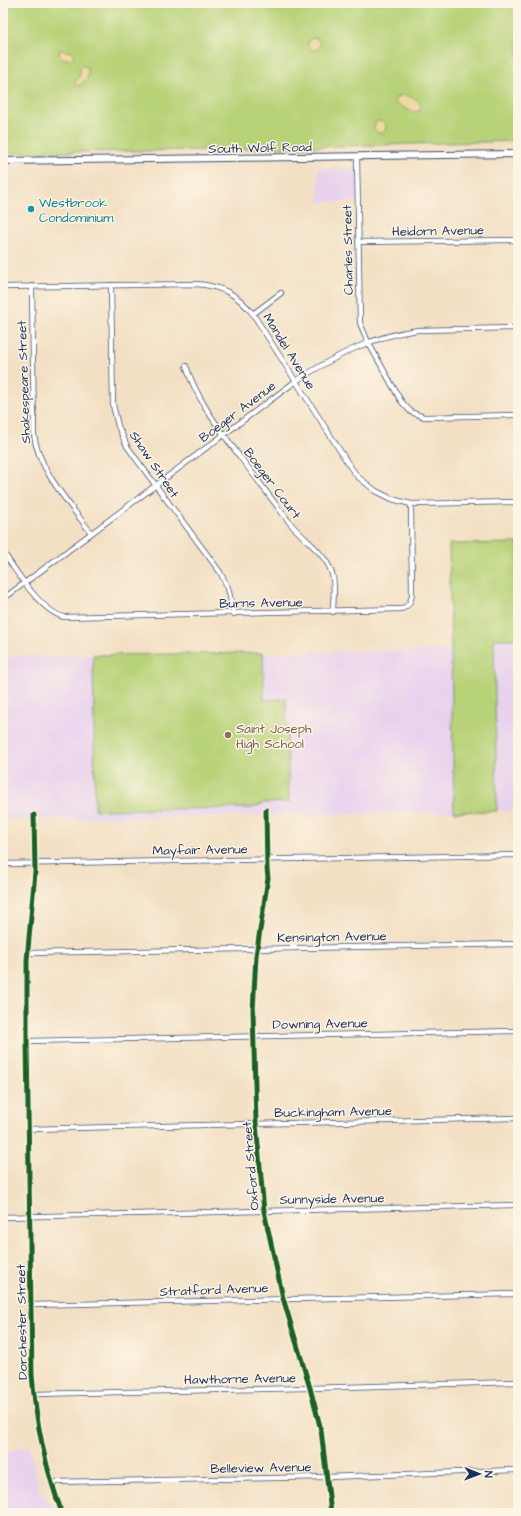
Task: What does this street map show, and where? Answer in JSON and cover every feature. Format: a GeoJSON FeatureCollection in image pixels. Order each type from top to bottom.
{"type":"FeatureCollection","features":[{"type":"Feature","properties":{"kind":"main road","name":"South Wolf Road"},"geometry":{"type":"LineString","coordinates":[[3,161],[518,154]]}},
{"type":"Feature","properties":{"kind":"street","name":"Charles Street"},"geometry":{"type":"LineString","coordinates":[[357,157],[360,323],[368,342],[401,401],[411,412],[424,417],[518,415]]}},
{"type":"Feature","properties":{"kind":"street","name":"Heidorn Avenue"},"geometry":{"type":"LineString","coordinates":[[358,242],[518,240]]}},
{"type":"Feature","properties":{"kind":"street","name":"Mandel Avenue"},"geometry":{"type":"LineString","coordinates":[[3,287],[206,284],[226,290],[236,296],[253,314],[358,477],[382,494],[410,504],[518,502]]}},
{"type":"Feature","properties":{"kind":"street","name":"Shaw Street"},"geometry":{"type":"LineString","coordinates":[[111,285],[112,392],[115,415],[120,431],[127,446],[220,572],[228,588],[234,614]]}},
{"type":"Feature","properties":{"kind":"street","name":"Shakespeare Street"},"geometry":{"type":"LineString","coordinates":[[32,286],[35,445],[43,467],[91,533]]}},
{"type":"Feature","properties":{"kind":"street"},"geometry":{"type":"LineString","coordinates":[[253,314],[281,293]]}},
{"type":"Feature","properties":{"kind":"street","name":"Boeger Avenue"},"geometry":{"type":"LineString","coordinates":[[3,599],[296,381],[328,360],[368,342],[389,335],[418,330],[518,328]]}},
{"type":"Feature","properties":{"kind":"street","name":"Boeger Court"},"geometry":{"type":"LineString","coordinates":[[186,366],[200,399],[224,435],[290,523],[327,563],[332,576],[333,612]]}},
{"type":"Feature","properties":{"kind":"street","name":"Burns Avenue"},"geometry":{"type":"LineString","coordinates":[[3,552],[44,606],[53,613],[64,618],[401,609],[410,603],[412,595],[410,504]]}},
{"type":"Feature","properties":{"kind":"street","name":"Oxford Street"},"geometry":{"type":"LineString","coordinates":[[266,810],[268,878],[257,949],[253,1036],[256,1124],[264,1211],[283,1298],[321,1430],[331,1513]]}},
{"type":"Feature","properties":{"kind":"street","name":"Dorchester Street"},"geometry":{"type":"LineString","coordinates":[[34,814],[35,864],[27,953],[28,1128],[34,1394],[40,1435],[52,1482],[62,1513]]}},
{"type":"Feature","properties":{"kind":"street","name":"Mayfair Avenue"},"geometry":{"type":"LineString","coordinates":[[3,864],[518,855]]}},
{"type":"Feature","properties":{"kind":"street","name":"Kensington Avenue"},"geometry":{"type":"LineString","coordinates":[[27,953],[518,944]]}},
{"type":"Feature","properties":{"kind":"street","name":"Downing Avenue"},"geometry":{"type":"LineString","coordinates":[[27,1041],[518,1031]]}},
{"type":"Feature","properties":{"kind":"street","name":"Buckingham Avenue"},"geometry":{"type":"LineString","coordinates":[[28,1128],[518,1118]]}},
{"type":"Feature","properties":{"kind":"street","name":"Sunnyside Avenue"},"geometry":{"type":"LineString","coordinates":[[3,1217],[518,1205]]}},
{"type":"Feature","properties":{"kind":"street","name":"Stratford Avenue"},"geometry":{"type":"LineString","coordinates":[[31,1305],[283,1298],[518,1294]]}},
{"type":"Feature","properties":{"kind":"street","name":"Hawthorne Avenue"},"geometry":{"type":"LineString","coordinates":[[34,1394],[518,1382]]}},
{"type":"Feature","properties":{"kind":"street","name":"Belleview Avenue"},"geometry":{"type":"LineString","coordinates":[[52,1482],[327,1477],[518,1470]]}},
{"type":"Feature","properties":{"kind":"shaded area"},"geometry":{"type":"Polygon","coordinates":[[[318,168],[358,169],[358,201],[319,202],[318,168]]]}},
{"type":"Feature","properties":{"kind":"shaded area"},"geometry":{"type":"Polygon","coordinates":[[[494,639],[518,639],[518,811],[497,811],[494,639]]]}},
{"type":"Feature","properties":{"kind":"shaded area","name":"Saint Joseph High School"},"geometry":{"type":"Polygon","coordinates":[[[451,650],[454,812],[3,820],[3,657],[451,650]]]}},
{"type":"Feature","properties":{"kind":"shaded area"},"geometry":{"type":"Polygon","coordinates":[[[29,1446],[40,1491],[58,1513],[3,1513],[3,1452],[29,1446]]]}},
{"type":"Feature","properties":{"kind":"green space"},"geometry":{"type":"Polygon","coordinates":[[[3,3],[518,3],[518,141],[206,150],[3,153],[3,3]]]}},
{"type":"Feature","properties":{"kind":"green space"},"geometry":{"type":"Polygon","coordinates":[[[518,543],[518,639],[494,639],[497,811],[454,812],[449,544],[518,543]]]}},
{"type":"Feature","properties":{"kind":"green space"},"geometry":{"type":"Polygon","coordinates":[[[263,653],[264,700],[286,699],[289,802],[264,803],[252,808],[95,810],[93,655],[263,653]]]}},
{"type":"Feature","properties":{"kind":"sand"},"geometry":{"type":"Polygon","coordinates":[[[316,38],[319,39],[319,49],[312,50],[309,49],[308,42],[309,39],[316,38]]]}},
{"type":"Feature","properties":{"kind":"sand"},"geometry":{"type":"Polygon","coordinates":[[[60,50],[72,52],[74,57],[72,59],[62,59],[59,54],[60,50]]]}},
{"type":"Feature","properties":{"kind":"sand"},"geometry":{"type":"Polygon","coordinates":[[[82,65],[87,69],[88,75],[83,82],[77,86],[75,83],[79,77],[82,65]]]}},
{"type":"Feature","properties":{"kind":"sand"},"geometry":{"type":"Polygon","coordinates":[[[403,95],[416,100],[420,104],[420,111],[412,112],[395,103],[396,97],[403,95]]]}},
{"type":"Feature","properties":{"kind":"sand"},"geometry":{"type":"Polygon","coordinates":[[[378,121],[382,121],[386,127],[382,133],[378,133],[374,129],[374,125],[378,121]]]}},
{"type":"Feature","properties":{"kind":"cycle path"},"geometry":{"type":"LineString","coordinates":[[266,810],[268,878],[256,956],[253,1011],[256,1123],[264,1211],[283,1298],[321,1430],[331,1513]]}},
{"type":"Feature","properties":{"kind":"cycle path"},"geometry":{"type":"LineString","coordinates":[[34,815],[35,872],[27,960],[32,1375],[42,1445],[62,1513]]}},
{"type":"Feature","properties":{"kind":"place","name":"Westbrook Condominium"},"geometry":{"type":"Point","coordinates":[31,209]}},
{"type":"Feature","properties":{"kind":"place","name":"Saint Joseph High School"},"geometry":{"type":"Point","coordinates":[228,735]}}]}
